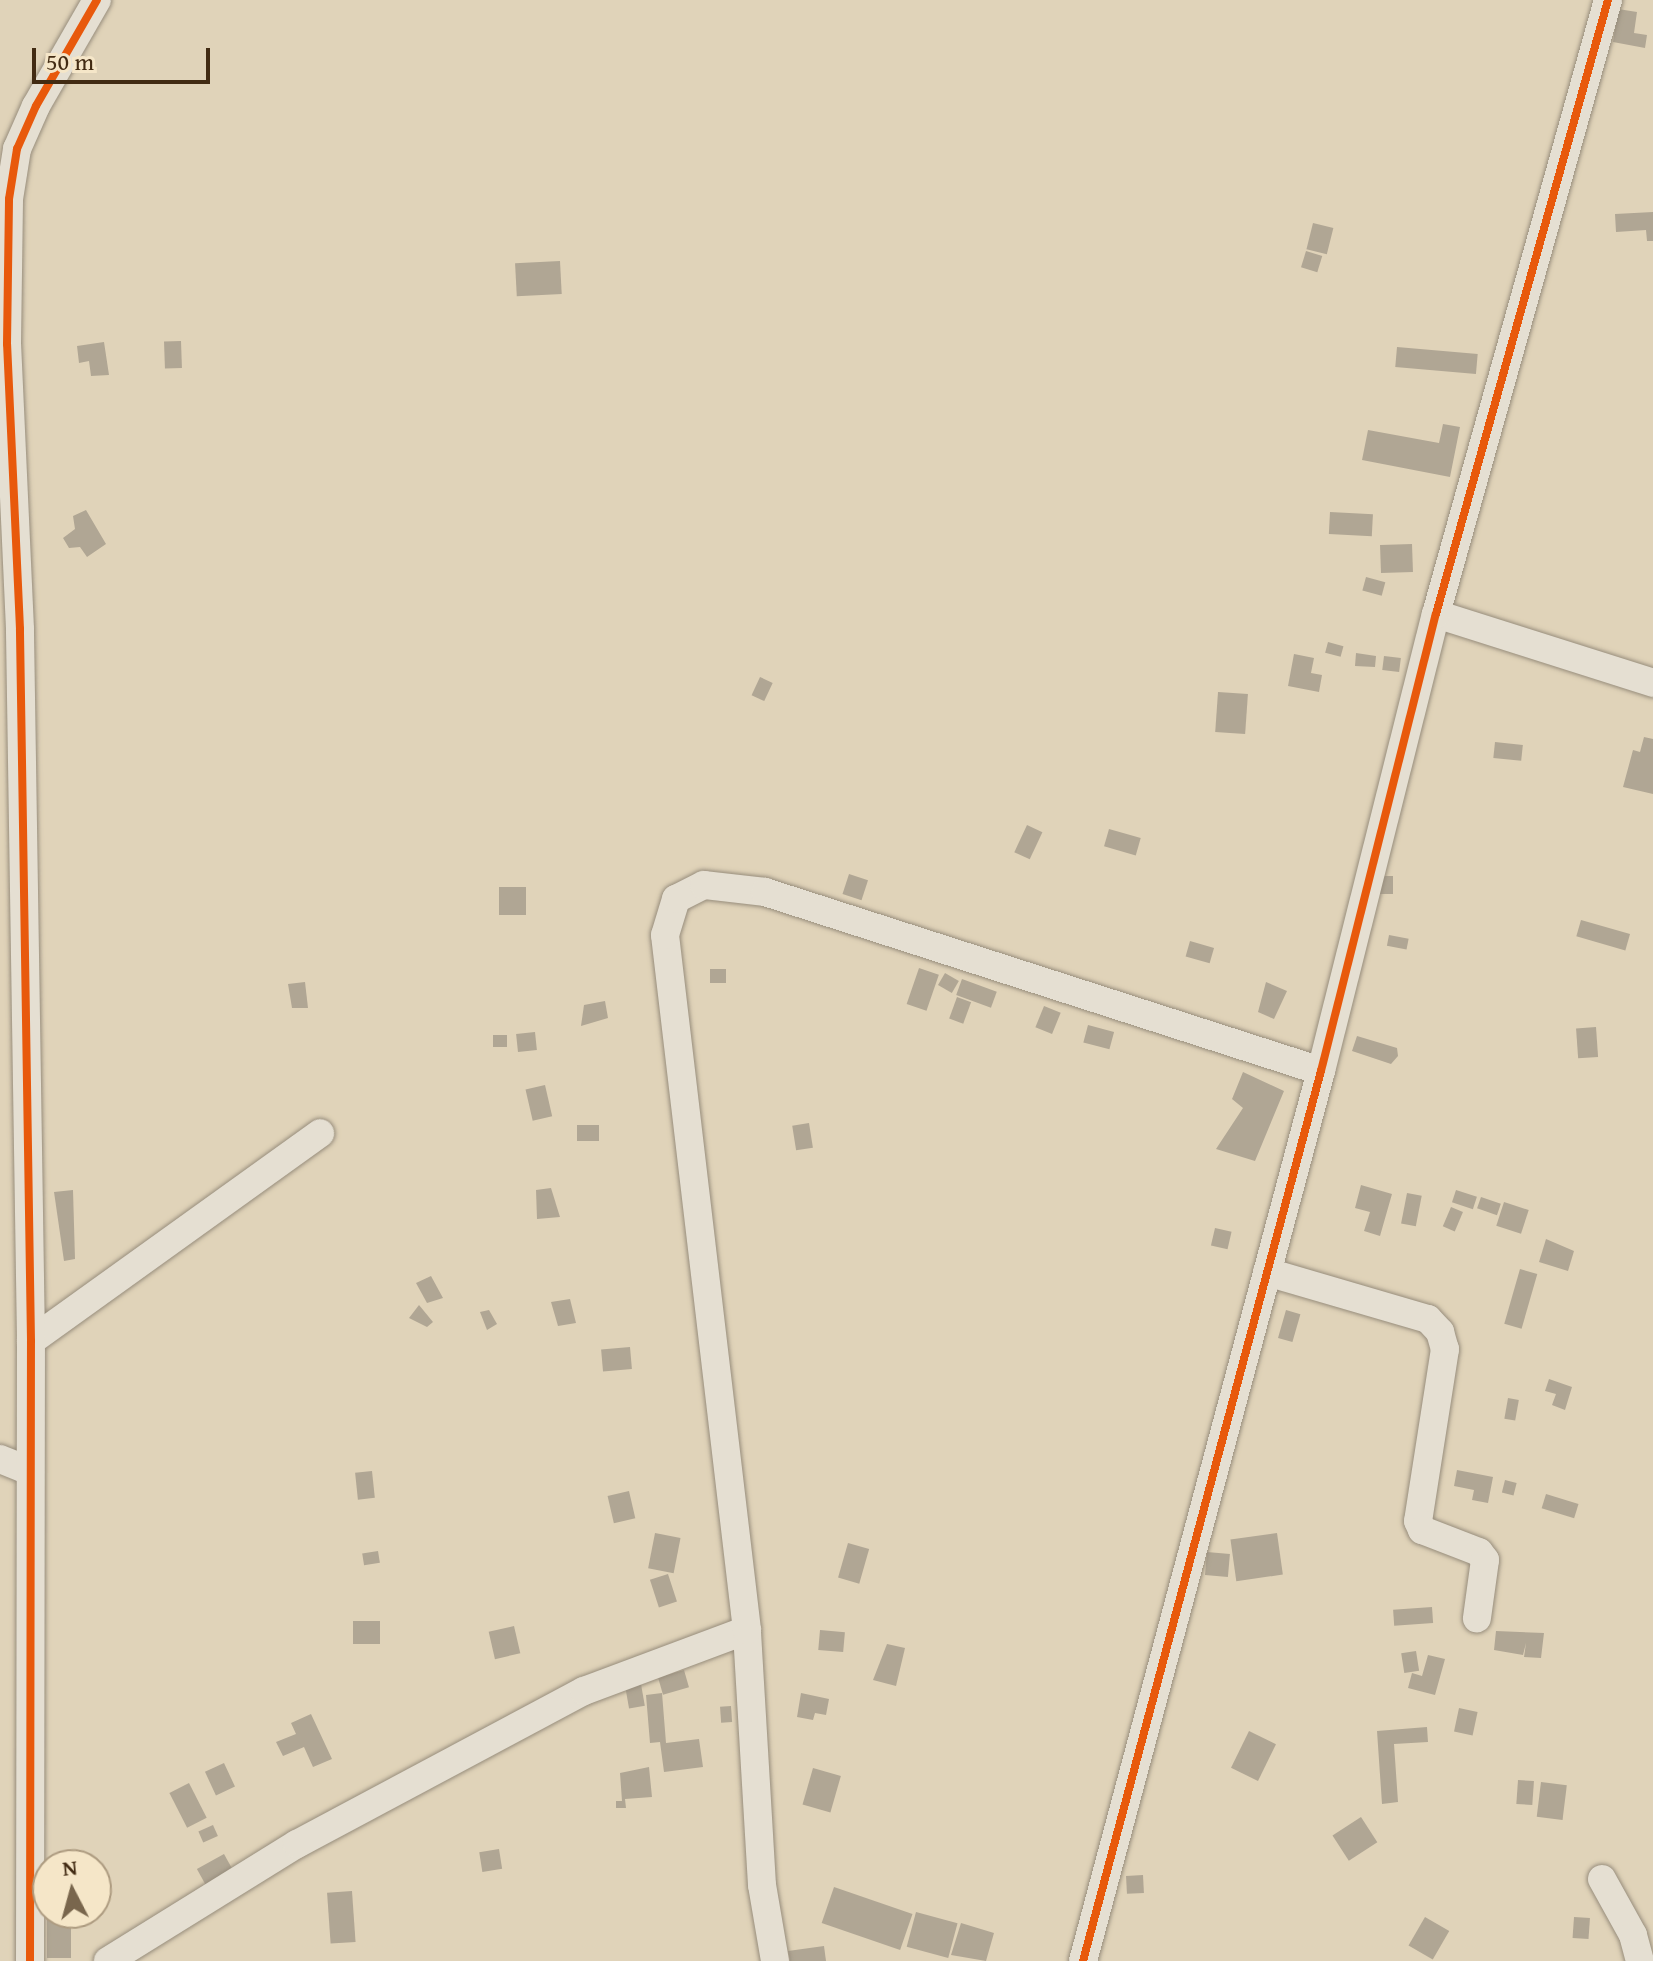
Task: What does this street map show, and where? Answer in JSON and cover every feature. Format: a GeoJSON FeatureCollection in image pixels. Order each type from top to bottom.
{"type":"FeatureCollection","features":[{"type":"Feature","properties":{"kind":"street"},"geometry":{"type":"LineString","coordinates":[[30,1961],[31,1341],[20,629],[7,344],[9,199],[17,149],[77,27],[97,0]]}},
{"type":"Feature","properties":{"kind":"street"},"geometry":{"type":"LineString","coordinates":[[1083,1961],[1321,1071],[1436,614],[1608,0]]}},
{"type":"Feature","properties":{"kind":"street"},"geometry":{"type":"LineString","coordinates":[[1436,614],[1653,683]]}},
{"type":"Feature","properties":{"kind":"street"},"geometry":{"type":"LineString","coordinates":[[775,1961],[762,1885],[747,1630],[665,935],[676,899],[704,885],[765,892],[1321,1071]]}},
{"type":"Feature","properties":{"kind":"street"},"geometry":{"type":"LineString","coordinates":[[31,1341],[320,1133]]}},
{"type":"Feature","properties":{"kind":"street"},"geometry":{"type":"LineString","coordinates":[[1267,1272],[1428,1319],[1440,1332],[1445,1349],[1418,1521],[1422,1530],[1479,1552],[1485,1560],[1477,1618]]}},
{"type":"Feature","properties":{"kind":"street"},"geometry":{"type":"LineString","coordinates":[[0,1459],[30,1471]]}},
{"type":"Feature","properties":{"kind":"street"},"geometry":{"type":"LineString","coordinates":[[108,1961],[297,1844],[584,1691],[747,1630]]}},
{"type":"Feature","properties":{"kind":"street"},"geometry":{"type":"LineString","coordinates":[[1602,1879],[1633,1935],[1640,1961]]}},
{"type":"Feature","properties":{"kind":"building"},"geometry":{"type":"Polygon","coordinates":[[[1618,9],[1637,12],[1634,33],[1647,35],[1645,48],[1613,42],[1618,9]]]}},
{"type":"Feature","properties":{"kind":"building"},"geometry":{"type":"Polygon","coordinates":[[[1653,212],[1653,241],[1647,241],[1646,230],[1616,232],[1615,214],[1653,212]]]}},
{"type":"Feature","properties":{"kind":"building"},"geometry":{"type":"Polygon","coordinates":[[[1313,223],[1333,228],[1327,254],[1306,249],[1313,223]]]}},
{"type":"Feature","properties":{"kind":"building"},"geometry":{"type":"Polygon","coordinates":[[[1306,251],[1322,256],[1317,272],[1301,267],[1306,251]]]}},
{"type":"Feature","properties":{"kind":"building"},"geometry":{"type":"Polygon","coordinates":[[[560,261],[562,294],[517,296],[515,263],[560,261]]]}},
{"type":"Feature","properties":{"kind":"building"},"geometry":{"type":"Polygon","coordinates":[[[181,341],[182,368],[165,369],[164,342],[181,341]]]}},
{"type":"Feature","properties":{"kind":"building"},"geometry":{"type":"Polygon","coordinates":[[[104,342],[109,375],[91,376],[89,361],[79,363],[77,346],[104,342]]]}},
{"type":"Feature","properties":{"kind":"building"},"geometry":{"type":"Polygon","coordinates":[[[1397,347],[1478,354],[1476,374],[1395,367],[1397,347]]]}},
{"type":"Feature","properties":{"kind":"building"},"geometry":{"type":"Polygon","coordinates":[[[1443,424],[1460,427],[1450,477],[1362,460],[1368,430],[1439,443],[1443,424]]]}},
{"type":"Feature","properties":{"kind":"building"},"geometry":{"type":"Polygon","coordinates":[[[86,510],[106,544],[87,557],[80,547],[69,548],[63,538],[75,529],[73,516],[86,510]]]}},
{"type":"Feature","properties":{"kind":"building"},"geometry":{"type":"Polygon","coordinates":[[[1330,512],[1373,514],[1372,536],[1329,534],[1330,512]]]}},
{"type":"Feature","properties":{"kind":"building"},"geometry":{"type":"Polygon","coordinates":[[[1412,544],[1413,572],[1381,573],[1380,545],[1412,544]]]}},
{"type":"Feature","properties":{"kind":"building"},"geometry":{"type":"Polygon","coordinates":[[[1366,577],[1385,582],[1382,596],[1362,591],[1366,577]]]}},
{"type":"Feature","properties":{"kind":"building"},"geometry":{"type":"Polygon","coordinates":[[[1328,642],[1343,646],[1341,657],[1325,653],[1328,642]]]}},
{"type":"Feature","properties":{"kind":"building"},"geometry":{"type":"Polygon","coordinates":[[[1356,653],[1376,656],[1375,667],[1355,666],[1356,653]]]}},
{"type":"Feature","properties":{"kind":"building"},"geometry":{"type":"Polygon","coordinates":[[[1294,654],[1314,658],[1311,673],[1322,675],[1319,692],[1288,686],[1294,654]]]}},
{"type":"Feature","properties":{"kind":"building"},"geometry":{"type":"Polygon","coordinates":[[[1384,656],[1401,658],[1399,672],[1382,670],[1384,656]]]}},
{"type":"Feature","properties":{"kind":"building"},"geometry":{"type":"Polygon","coordinates":[[[760,677],[773,683],[764,701],[752,695],[760,677]]]}},
{"type":"Feature","properties":{"kind":"building"},"geometry":{"type":"Polygon","coordinates":[[[1218,692],[1248,694],[1245,734],[1215,732],[1218,692]]]}},
{"type":"Feature","properties":{"kind":"building"},"geometry":{"type":"Polygon","coordinates":[[[1644,737],[1653,739],[1653,794],[1623,787],[1633,750],[1640,752],[1644,737]]]}},
{"type":"Feature","properties":{"kind":"building"},"geometry":{"type":"Polygon","coordinates":[[[1495,742],[1523,745],[1521,761],[1493,758],[1495,742]]]}},
{"type":"Feature","properties":{"kind":"building"},"geometry":{"type":"Polygon","coordinates":[[[1027,825],[1042,832],[1030,859],[1014,852],[1027,825]]]}},
{"type":"Feature","properties":{"kind":"building"},"geometry":{"type":"Polygon","coordinates":[[[1109,829],[1141,838],[1136,855],[1104,846],[1109,829]]]}},
{"type":"Feature","properties":{"kind":"building"},"geometry":{"type":"Polygon","coordinates":[[[849,874],[868,880],[862,900],[843,894],[849,874]]]}},
{"type":"Feature","properties":{"kind":"building"},"geometry":{"type":"Polygon","coordinates":[[[1379,876],[1393,876],[1393,894],[1379,894],[1379,876]]]}},
{"type":"Feature","properties":{"kind":"building"},"geometry":{"type":"Polygon","coordinates":[[[499,887],[526,887],[526,915],[499,915],[499,887]]]}},
{"type":"Feature","properties":{"kind":"building"},"geometry":{"type":"Polygon","coordinates":[[[1581,920],[1630,934],[1625,950],[1576,936],[1581,920]]]}},
{"type":"Feature","properties":{"kind":"building"},"geometry":{"type":"Polygon","coordinates":[[[1389,935],[1409,939],[1407,950],[1387,946],[1389,935]]]}},
{"type":"Feature","properties":{"kind":"building"},"geometry":{"type":"Polygon","coordinates":[[[1190,941],[1214,948],[1210,963],[1186,956],[1190,941]]]}},
{"type":"Feature","properties":{"kind":"building"},"geometry":{"type":"Polygon","coordinates":[[[919,968],[939,975],[926,1011],[907,1004],[919,968]]]}},
{"type":"Feature","properties":{"kind":"building"},"geometry":{"type":"Polygon","coordinates":[[[710,969],[726,969],[726,983],[710,983],[710,969]]]}},
{"type":"Feature","properties":{"kind":"building"},"geometry":{"type":"Polygon","coordinates":[[[945,973],[959,981],[952,993],[938,985],[945,973]]]}},
{"type":"Feature","properties":{"kind":"building"},"geometry":{"type":"Polygon","coordinates":[[[962,979],[997,992],[991,1008],[956,995],[962,979]]]}},
{"type":"Feature","properties":{"kind":"building"},"geometry":{"type":"Polygon","coordinates":[[[305,982],[308,1008],[292,1008],[288,984],[305,982]]]}},
{"type":"Feature","properties":{"kind":"building"},"geometry":{"type":"Polygon","coordinates":[[[1266,982],[1287,991],[1274,1019],[1258,1012],[1266,982]]]}},
{"type":"Feature","properties":{"kind":"building"},"geometry":{"type":"Polygon","coordinates":[[[957,997],[971,1002],[963,1024],[949,1019],[957,997]]]}},
{"type":"Feature","properties":{"kind":"building"},"geometry":{"type":"Polygon","coordinates":[[[605,1001],[608,1018],[581,1026],[584,1005],[605,1001]]]}},
{"type":"Feature","properties":{"kind":"building"},"geometry":{"type":"Polygon","coordinates":[[[1044,1006],[1061,1013],[1052,1034],[1035,1027],[1044,1006]]]}},
{"type":"Feature","properties":{"kind":"building"},"geometry":{"type":"Polygon","coordinates":[[[1088,1025],[1114,1032],[1109,1049],[1083,1042],[1088,1025]]]}},
{"type":"Feature","properties":{"kind":"building"},"geometry":{"type":"Polygon","coordinates":[[[1596,1027],[1598,1057],[1578,1058],[1576,1028],[1596,1027]]]}},
{"type":"Feature","properties":{"kind":"building"},"geometry":{"type":"Polygon","coordinates":[[[535,1032],[537,1050],[518,1052],[516,1034],[535,1032]]]}},
{"type":"Feature","properties":{"kind":"building"},"geometry":{"type":"Polygon","coordinates":[[[493,1035],[507,1035],[507,1047],[493,1047],[493,1035]]]}},
{"type":"Feature","properties":{"kind":"building"},"geometry":{"type":"Polygon","coordinates":[[[1357,1036],[1397,1048],[1398,1056],[1391,1064],[1352,1051],[1357,1036]]]}},
{"type":"Feature","properties":{"kind":"building"},"geometry":{"type":"Polygon","coordinates":[[[1243,1072],[1284,1091],[1255,1161],[1216,1149],[1243,1108],[1232,1099],[1243,1072]]]}},
{"type":"Feature","properties":{"kind":"building"},"geometry":{"type":"Polygon","coordinates":[[[545,1085],[552,1116],[533,1121],[526,1089],[545,1085]]]}},
{"type":"Feature","properties":{"kind":"building"},"geometry":{"type":"Polygon","coordinates":[[[809,1123],[813,1148],[796,1150],[792,1126],[809,1123]]]}},
{"type":"Feature","properties":{"kind":"building"},"geometry":{"type":"Polygon","coordinates":[[[577,1125],[599,1125],[599,1141],[577,1141],[577,1125]]]}},
{"type":"Feature","properties":{"kind":"building"},"geometry":{"type":"Polygon","coordinates":[[[1361,1185],[1392,1194],[1380,1236],[1364,1231],[1370,1212],[1355,1208],[1361,1185]]]}},
{"type":"Feature","properties":{"kind":"building"},"geometry":{"type":"Polygon","coordinates":[[[551,1188],[560,1217],[537,1219],[536,1190],[551,1188]]]}},
{"type":"Feature","properties":{"kind":"building"},"geometry":{"type":"Polygon","coordinates":[[[73,1190],[75,1259],[64,1261],[54,1192],[73,1190]]]}},
{"type":"Feature","properties":{"kind":"building"},"geometry":{"type":"Polygon","coordinates":[[[1456,1190],[1477,1197],[1473,1209],[1452,1202],[1456,1190]]]}},
{"type":"Feature","properties":{"kind":"building"},"geometry":{"type":"Polygon","coordinates":[[[1407,1193],[1422,1196],[1416,1226],[1401,1223],[1407,1193]]]}},
{"type":"Feature","properties":{"kind":"building"},"geometry":{"type":"Polygon","coordinates":[[[1481,1197],[1501,1204],[1497,1215],[1477,1208],[1481,1197]]]}},
{"type":"Feature","properties":{"kind":"building"},"geometry":{"type":"Polygon","coordinates":[[[1504,1202],[1529,1210],[1521,1234],[1496,1226],[1504,1202]]]}},
{"type":"Feature","properties":{"kind":"building"},"geometry":{"type":"Polygon","coordinates":[[[1451,1207],[1463,1212],[1455,1231],[1443,1226],[1451,1207]]]}},
{"type":"Feature","properties":{"kind":"building"},"geometry":{"type":"Polygon","coordinates":[[[1215,1228],[1232,1232],[1228,1249],[1211,1246],[1215,1228]]]}},
{"type":"Feature","properties":{"kind":"building"},"geometry":{"type":"Polygon","coordinates":[[[1546,1239],[1574,1251],[1568,1271],[1539,1262],[1546,1239]]]}},
{"type":"Feature","properties":{"kind":"building"},"geometry":{"type":"Polygon","coordinates":[[[1520,1269],[1537,1274],[1522,1329],[1504,1324],[1520,1269]]]}},
{"type":"Feature","properties":{"kind":"building"},"geometry":{"type":"Polygon","coordinates":[[[431,1276],[443,1298],[427,1303],[416,1283],[431,1276]]]}},
{"type":"Feature","properties":{"kind":"building"},"geometry":{"type":"Polygon","coordinates":[[[570,1299],[576,1323],[558,1326],[551,1302],[570,1299]]]}},
{"type":"Feature","properties":{"kind":"building"},"geometry":{"type":"Polygon","coordinates":[[[419,1305],[433,1322],[427,1327],[409,1318],[419,1305]]]}},
{"type":"Feature","properties":{"kind":"building"},"geometry":{"type":"Polygon","coordinates":[[[489,1310],[497,1324],[487,1330],[480,1312],[489,1310]]]}},
{"type":"Feature","properties":{"kind":"building"},"geometry":{"type":"Polygon","coordinates":[[[1286,1310],[1300,1314],[1292,1342],[1278,1338],[1286,1310]]]}},
{"type":"Feature","properties":{"kind":"building"},"geometry":{"type":"Polygon","coordinates":[[[630,1347],[632,1369],[603,1371],[601,1350],[630,1347]]]}},
{"type":"Feature","properties":{"kind":"building"},"geometry":{"type":"Polygon","coordinates":[[[1549,1379],[1572,1387],[1565,1410],[1552,1405],[1556,1394],[1545,1391],[1549,1379]]]}},
{"type":"Feature","properties":{"kind":"building"},"geometry":{"type":"Polygon","coordinates":[[[1508,1398],[1519,1400],[1515,1421],[1504,1419],[1508,1398]]]}},
{"type":"Feature","properties":{"kind":"building"},"geometry":{"type":"Polygon","coordinates":[[[1457,1470],[1493,1477],[1488,1503],[1472,1500],[1474,1490],[1454,1486],[1457,1470]]]}},
{"type":"Feature","properties":{"kind":"building"},"geometry":{"type":"Polygon","coordinates":[[[372,1471],[375,1498],[358,1500],[355,1473],[372,1471]]]}},
{"type":"Feature","properties":{"kind":"building"},"geometry":{"type":"Polygon","coordinates":[[[1505,1480],[1517,1483],[1513,1496],[1502,1493],[1505,1480]]]}},
{"type":"Feature","properties":{"kind":"building"},"geometry":{"type":"Polygon","coordinates":[[[629,1491],[635,1518],[614,1523],[608,1496],[629,1491]]]}},
{"type":"Feature","properties":{"kind":"building"},"geometry":{"type":"Polygon","coordinates":[[[1546,1494],[1579,1504],[1574,1518],[1542,1508],[1546,1494]]]}},
{"type":"Feature","properties":{"kind":"building"},"geometry":{"type":"Polygon","coordinates":[[[655,1533],[681,1538],[674,1573],[648,1568],[655,1533]]]}},
{"type":"Feature","properties":{"kind":"building"},"geometry":{"type":"Polygon","coordinates":[[[1277,1533],[1283,1575],[1236,1581],[1230,1540],[1277,1533]]]}},
{"type":"Feature","properties":{"kind":"building"},"geometry":{"type":"Polygon","coordinates":[[[848,1543],[869,1549],[859,1584],[838,1578],[848,1543]]]}},
{"type":"Feature","properties":{"kind":"building"},"geometry":{"type":"Polygon","coordinates":[[[378,1551],[380,1563],[364,1565],[362,1554],[378,1551]]]}},
{"type":"Feature","properties":{"kind":"building"},"geometry":{"type":"Polygon","coordinates":[[[1207,1552],[1230,1554],[1228,1577],[1205,1575],[1207,1552]]]}},
{"type":"Feature","properties":{"kind":"building"},"geometry":{"type":"Polygon","coordinates":[[[668,1574],[677,1602],[659,1607],[650,1580],[668,1574]]]}},
{"type":"Feature","properties":{"kind":"building"},"geometry":{"type":"Polygon","coordinates":[[[1432,1607],[1433,1623],[1394,1626],[1393,1610],[1432,1607]]]}},
{"type":"Feature","properties":{"kind":"building"},"geometry":{"type":"Polygon","coordinates":[[[353,1621],[380,1621],[380,1644],[353,1644],[353,1621]]]}},
{"type":"Feature","properties":{"kind":"building"},"geometry":{"type":"Polygon","coordinates":[[[514,1626],[520,1653],[495,1659],[489,1632],[514,1626]]]}},
{"type":"Feature","properties":{"kind":"building"},"geometry":{"type":"Polygon","coordinates":[[[820,1630],[845,1632],[843,1652],[818,1650],[820,1630]]]}},
{"type":"Feature","properties":{"kind":"building"},"geometry":{"type":"Polygon","coordinates":[[[1496,1631],[1544,1633],[1541,1658],[1524,1657],[1526,1643],[1523,1655],[1494,1650],[1496,1631]]]}},
{"type":"Feature","properties":{"kind":"building"},"geometry":{"type":"Polygon","coordinates":[[[887,1644],[905,1648],[896,1686],[873,1680],[887,1644]]]}},
{"type":"Feature","properties":{"kind":"building"},"geometry":{"type":"Polygon","coordinates":[[[1416,1651],[1419,1671],[1404,1673],[1401,1653],[1416,1651]]]}},
{"type":"Feature","properties":{"kind":"building"},"geometry":{"type":"Polygon","coordinates":[[[1428,1655],[1445,1659],[1435,1695],[1408,1688],[1412,1673],[1422,1676],[1428,1655]]]}},
{"type":"Feature","properties":{"kind":"building"},"geometry":{"type":"Polygon","coordinates":[[[684,1670],[689,1687],[663,1695],[658,1677],[684,1670]]]}},
{"type":"Feature","properties":{"kind":"building"},"geometry":{"type":"Polygon","coordinates":[[[641,1684],[645,1706],[629,1708],[625,1687],[641,1684]]]}},
{"type":"Feature","properties":{"kind":"building"},"geometry":{"type":"Polygon","coordinates":[[[662,1693],[666,1743],[699,1739],[703,1767],[664,1772],[660,1742],[650,1743],[646,1695],[662,1693]]]}},
{"type":"Feature","properties":{"kind":"building"},"geometry":{"type":"Polygon","coordinates":[[[801,1693],[829,1699],[826,1715],[815,1713],[813,1720],[797,1717],[801,1693]]]}},
{"type":"Feature","properties":{"kind":"building"},"geometry":{"type":"Polygon","coordinates":[[[731,1706],[732,1722],[721,1723],[720,1707],[731,1706]]]}},
{"type":"Feature","properties":{"kind":"building"},"geometry":{"type":"Polygon","coordinates":[[[1459,1708],[1478,1712],[1473,1735],[1454,1731],[1459,1708]]]}},
{"type":"Feature","properties":{"kind":"building"},"geometry":{"type":"Polygon","coordinates":[[[311,1714],[332,1759],[313,1767],[304,1747],[283,1756],[276,1742],[296,1734],[291,1723],[311,1714]]]}},
{"type":"Feature","properties":{"kind":"building"},"geometry":{"type":"Polygon","coordinates":[[[1427,1727],[1428,1742],[1394,1744],[1398,1802],[1382,1804],[1377,1731],[1427,1727]]]}},
{"type":"Feature","properties":{"kind":"building"},"geometry":{"type":"Polygon","coordinates":[[[1249,1731],[1276,1744],[1258,1781],[1231,1768],[1249,1731]]]}},
{"type":"Feature","properties":{"kind":"building"},"geometry":{"type":"Polygon","coordinates":[[[224,1763],[235,1787],[216,1795],[205,1772],[224,1763]]]}},
{"type":"Feature","properties":{"kind":"building"},"geometry":{"type":"Polygon","coordinates":[[[649,1767],[652,1797],[625,1799],[626,1808],[616,1808],[616,1801],[622,1801],[620,1773],[649,1767]]]}},
{"type":"Feature","properties":{"kind":"building"},"geometry":{"type":"Polygon","coordinates":[[[813,1768],[841,1776],[830,1813],[803,1805],[813,1768]]]}},
{"type":"Feature","properties":{"kind":"building"},"geometry":{"type":"Polygon","coordinates":[[[1518,1780],[1534,1781],[1532,1805],[1516,1804],[1518,1780]]]}},
{"type":"Feature","properties":{"kind":"building"},"geometry":{"type":"Polygon","coordinates":[[[1541,1782],[1567,1785],[1563,1820],[1537,1817],[1541,1782]]]}},
{"type":"Feature","properties":{"kind":"building"},"geometry":{"type":"Polygon","coordinates":[[[189,1783],[207,1818],[187,1828],[169,1793],[189,1783]]]}},
{"type":"Feature","properties":{"kind":"building"},"geometry":{"type":"Polygon","coordinates":[[[1361,1817],[1377,1842],[1349,1861],[1332,1836],[1361,1817]]]}},
{"type":"Feature","properties":{"kind":"building"},"geometry":{"type":"Polygon","coordinates":[[[213,1825],[218,1836],[203,1842],[198,1832],[213,1825]]]}},
{"type":"Feature","properties":{"kind":"building"},"geometry":{"type":"Polygon","coordinates":[[[499,1849],[502,1869],[482,1872],[479,1852],[499,1849]]]}},
{"type":"Feature","properties":{"kind":"building"},"geometry":{"type":"Polygon","coordinates":[[[224,1854],[233,1870],[206,1885],[197,1869],[224,1854]]]}},
{"type":"Feature","properties":{"kind":"building"},"geometry":{"type":"Polygon","coordinates":[[[1143,1875],[1144,1893],[1127,1894],[1126,1876],[1143,1875]]]}},
{"type":"Feature","properties":{"kind":"building"},"geometry":{"type":"Polygon","coordinates":[[[834,1887],[912,1914],[900,1950],[822,1923],[834,1887]]]}},
{"type":"Feature","properties":{"kind":"building"},"geometry":{"type":"Polygon","coordinates":[[[352,1891],[356,1942],[331,1944],[327,1893],[352,1891]]]}},
{"type":"Feature","properties":{"kind":"building"},"geometry":{"type":"Polygon","coordinates":[[[916,1912],[958,1923],[948,1958],[907,1947],[916,1912]]]}},
{"type":"Feature","properties":{"kind":"building"},"geometry":{"type":"Polygon","coordinates":[[[1425,1917],[1449,1931],[1433,1960],[1408,1946],[1425,1917]]]}},
{"type":"Feature","properties":{"kind":"building"},"geometry":{"type":"Polygon","coordinates":[[[1574,1917],[1590,1918],[1588,1939],[1573,1938],[1574,1917]]]}},
{"type":"Feature","properties":{"kind":"building"},"geometry":{"type":"Polygon","coordinates":[[[961,1923],[994,1933],[986,1961],[951,1955],[961,1923]]]}},
{"type":"Feature","properties":{"kind":"building"},"geometry":{"type":"Polygon","coordinates":[[[47,1929],[71,1929],[71,1958],[47,1958],[47,1929]]]}},
{"type":"Feature","properties":{"kind":"building"},"geometry":{"type":"Polygon","coordinates":[[[824,1946],[826,1961],[790,1961],[788,1951],[824,1946]]]}},
{"type":"Feature","properties":{"kind":"cycle path"},"geometry":{"type":"LineString","coordinates":[[30,1961],[31,1341],[20,629],[7,344],[9,199],[17,149],[36,106],[97,0]]}},
{"type":"Feature","properties":{"kind":"cycle path"},"geometry":{"type":"LineString","coordinates":[[1083,1961],[1321,1071],[1436,614],[1608,0]]}}]}
